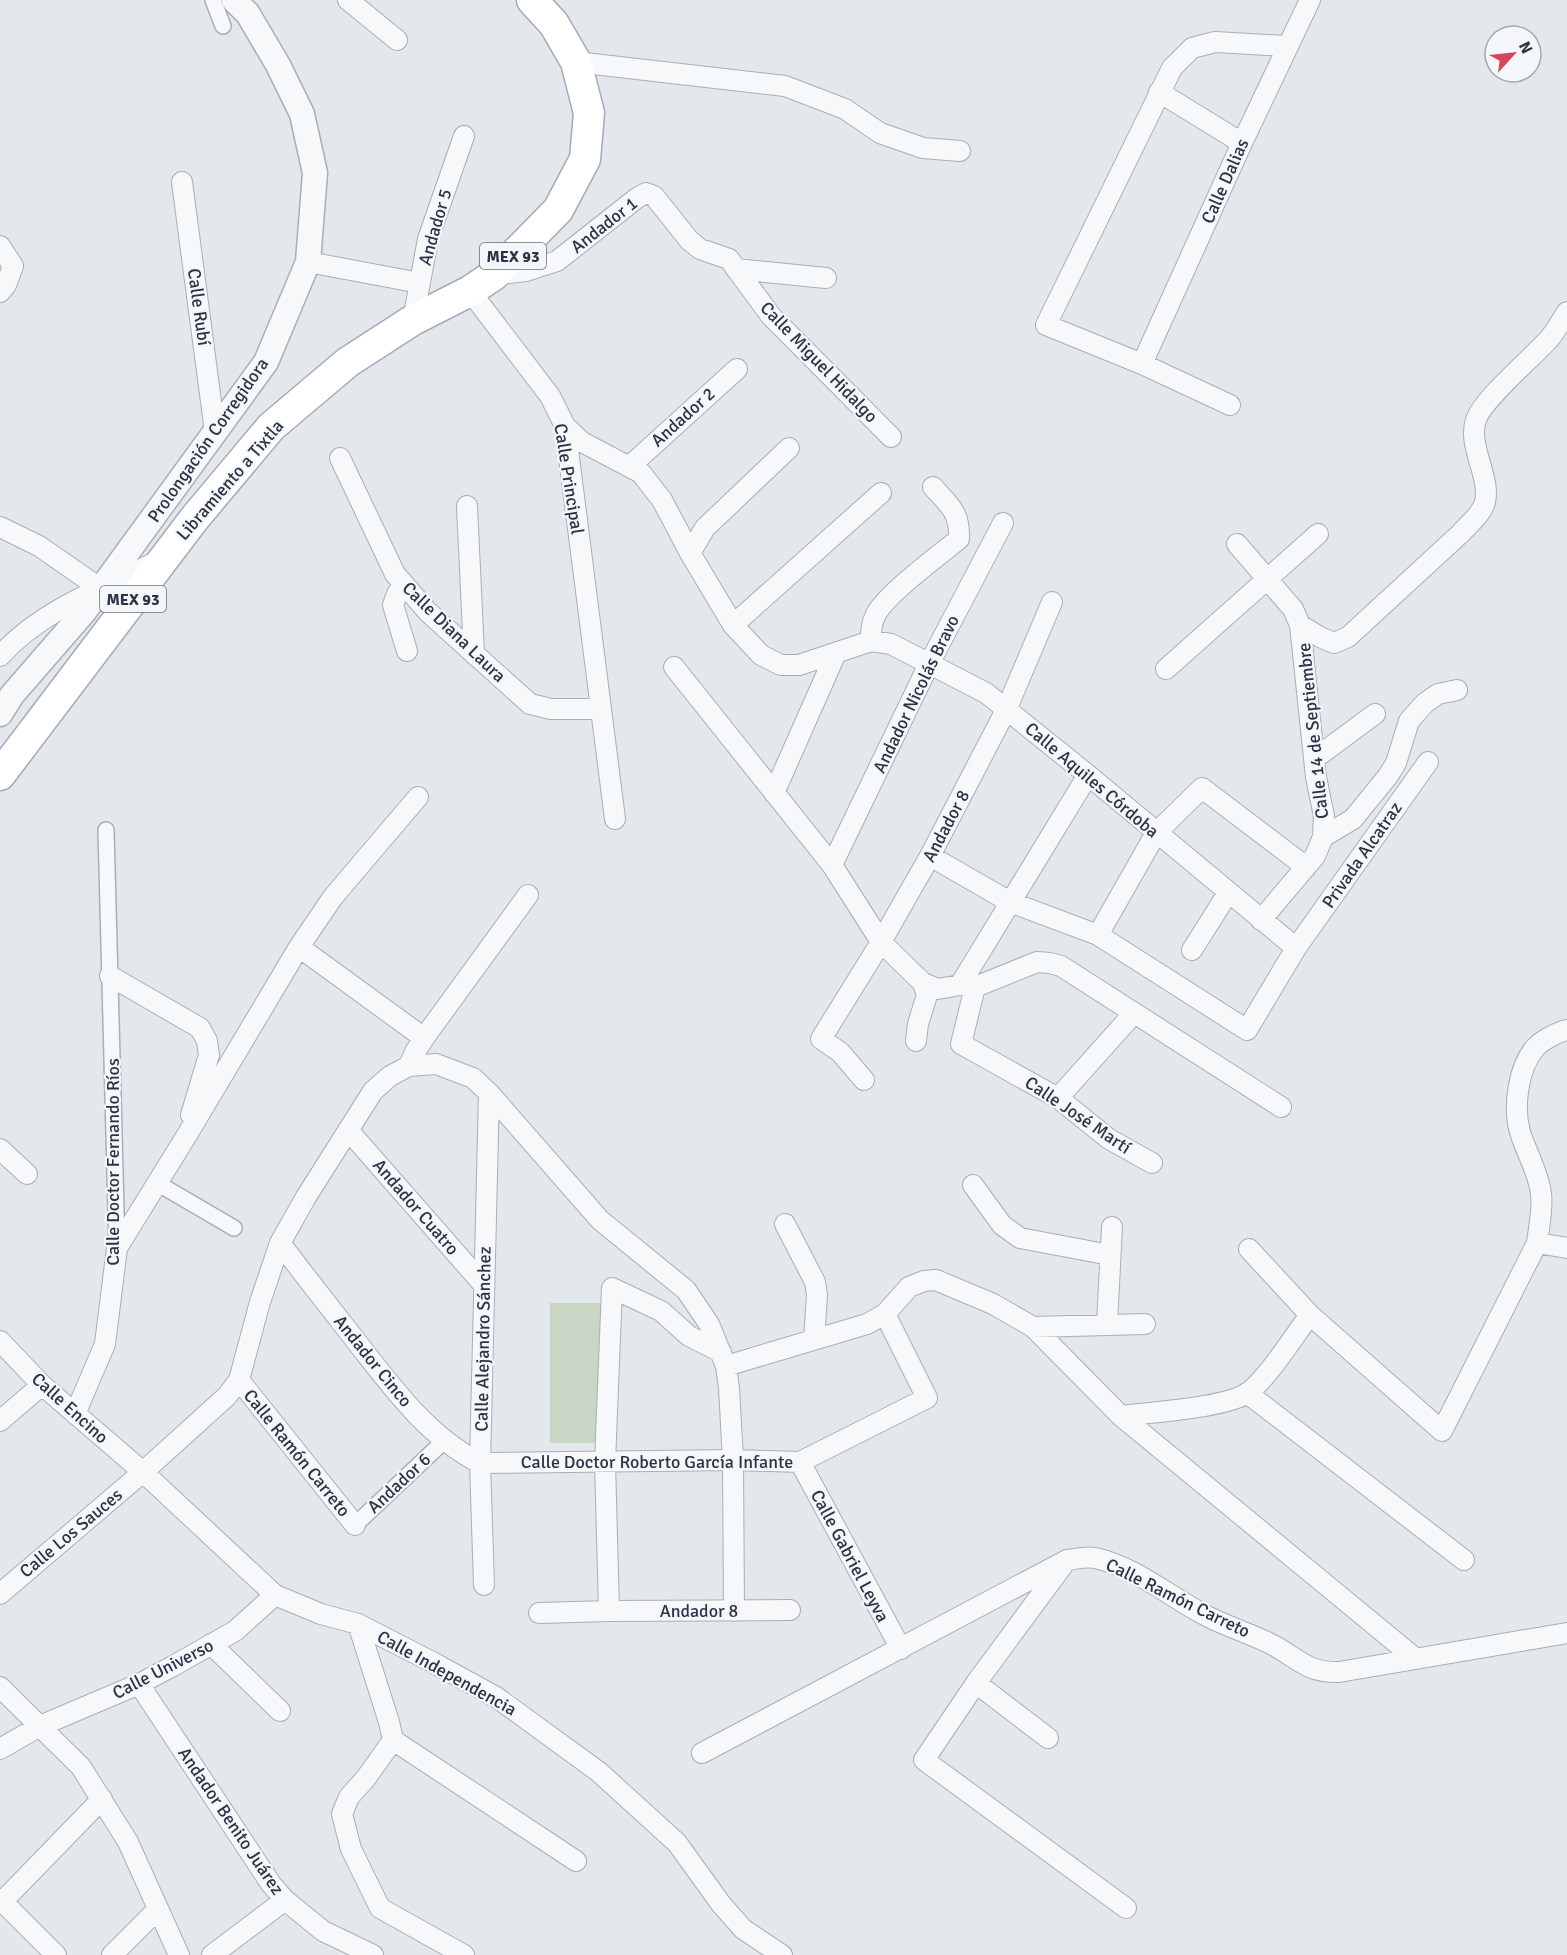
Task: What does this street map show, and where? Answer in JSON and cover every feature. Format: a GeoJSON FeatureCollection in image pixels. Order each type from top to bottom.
{"type":"FeatureCollection","features":[{"type":"Feature","properties":{"kind":"main road","name":"Libramiento a Tixtla"},"geometry":{"type":"LineString","coordinates":[[0,775],[194,519],[271,427],[348,362],[413,320],[482,283],[558,210],[585,159],[589,112],[576,62],[554,24],[532,0]]}},
{"type":"Feature","properties":{"kind":"street"},"geometry":{"type":"LineString","coordinates":[[213,0],[223,26]]}},
{"type":"Feature","properties":{"kind":"street","name":"Prolongación Corregidora"},"geometry":{"type":"LineString","coordinates":[[0,714],[12,695],[84,612],[266,362],[308,262],[315,173],[302,114],[278,65],[248,14],[234,0]]}},
{"type":"Feature","properties":{"kind":"street"},"geometry":{"type":"LineString","coordinates":[[348,0],[397,40]]}},
{"type":"Feature","properties":{"kind":"street","name":"Calle Dalias"},"geometry":{"type":"LineString","coordinates":[[1142,364],[1242,143],[1310,0]]}},
{"type":"Feature","properties":{"kind":"street"},"geometry":{"type":"LineString","coordinates":[[1230,405],[1142,364],[1046,325],[1172,68],[1192,48],[1215,42],[1287,46]]}},
{"type":"Feature","properties":{"kind":"street"},"geometry":{"type":"LineString","coordinates":[[576,62],[785,86],[845,109],[880,133],[923,148],[960,151]]}},
{"type":"Feature","properties":{"kind":"street"},"geometry":{"type":"LineString","coordinates":[[1160,92],[1242,143]]}},
{"type":"Feature","properties":{"kind":"street","name":"Andador 5"},"geometry":{"type":"LineString","coordinates":[[413,320],[428,238],[464,136]]}},
{"type":"Feature","properties":{"kind":"street","name":"Calle Rubí"},"geometry":{"type":"LineString","coordinates":[[182,182],[215,432]]}},
{"type":"Feature","properties":{"kind":"street","name":"Andador 1"},"geometry":{"type":"LineString","coordinates":[[482,283],[526,272],[557,261],[646,193]]}},
{"type":"Feature","properties":{"kind":"street","name":"Calle Miguel Hidalgo"},"geometry":{"type":"LineString","coordinates":[[646,193],[654,196],[689,240],[700,249],[729,259],[771,316],[891,437]]}},
{"type":"Feature","properties":{"kind":"street"},"geometry":{"type":"LineString","coordinates":[[0,246],[13,266],[6,285],[0,292]]}},
{"type":"Feature","properties":{"kind":"street"},"geometry":{"type":"LineString","coordinates":[[308,262],[420,283]]}},
{"type":"Feature","properties":{"kind":"street"},"geometry":{"type":"LineString","coordinates":[[736,269],[826,278]]}},
{"type":"Feature","properties":{"kind":"street","name":"Calle Principal"},"geometry":{"type":"LineString","coordinates":[[482,283],[550,396],[565,426],[600,709]]}},
{"type":"Feature","properties":{"kind":"street"},"geometry":{"type":"LineString","coordinates":[[1237,544],[1293,609],[1300,625],[1320,638],[1334,643],[1348,637],[1477,516],[1485,502],[1484,482],[1473,434],[1476,419],[1487,404],[1551,337],[1567,312]]}},
{"type":"Feature","properties":{"kind":"street","name":"Andador 2"},"geometry":{"type":"LineString","coordinates":[[630,466],[736,369]]}},
{"type":"Feature","properties":{"kind":"street"},"geometry":{"type":"LineString","coordinates":[[565,426],[582,442],[641,473],[662,500],[690,553],[733,625],[761,655],[781,664],[799,665],[872,641],[871,626],[877,613],[889,599],[959,539],[959,524],[953,510],[933,487]]}},
{"type":"Feature","properties":{"kind":"street"},"geometry":{"type":"LineString","coordinates":[[690,553],[705,528],[789,448]]}},
{"type":"Feature","properties":{"kind":"street","name":"Calle Diana Laura"},"geometry":{"type":"LineString","coordinates":[[340,458],[395,574],[428,612],[530,704],[551,709],[600,709]]}},
{"type":"Feature","properties":{"kind":"street"},"geometry":{"type":"LineString","coordinates":[[733,625],[881,493]]}},
{"type":"Feature","properties":{"kind":"street"},"geometry":{"type":"LineString","coordinates":[[467,506],[474,654]]}},
{"type":"Feature","properties":{"kind":"street","name":"Andador Nicolás Bravo"},"geometry":{"type":"LineString","coordinates":[[832,865],[929,664],[1002,523]]}},
{"type":"Feature","properties":{"kind":"street"},"geometry":{"type":"LineString","coordinates":[[0,527],[39,546],[101,589]]}},
{"type":"Feature","properties":{"kind":"street"},"geometry":{"type":"LineString","coordinates":[[1166,669],[1318,534]]}},
{"type":"Feature","properties":{"kind":"street"},"geometry":{"type":"LineString","coordinates":[[0,656],[40,620],[164,559]]}},
{"type":"Feature","properties":{"kind":"street"},"geometry":{"type":"LineString","coordinates":[[404,584],[393,605],[407,651]]}},
{"type":"Feature","properties":{"kind":"street","name":"Andador 8"},"geometry":{"type":"LineString","coordinates":[[881,942],[930,856],[1007,708],[1052,602]]}},
{"type":"Feature","properties":{"kind":"street","name":"Calle 14 de Septiembre"},"geometry":{"type":"LineString","coordinates":[[1300,625],[1314,759],[1324,816],[1323,837]]}},
{"type":"Feature","properties":{"kind":"street","name":"Calle Aquiles Córdoba"},"geometry":{"type":"LineString","coordinates":[[872,641],[891,644],[986,693],[1007,708],[1296,948]]}},
{"type":"Feature","properties":{"kind":"street"},"geometry":{"type":"LineString","coordinates":[[774,793],[836,653]]}},
{"type":"Feature","properties":{"kind":"street"},"geometry":{"type":"LineString","coordinates":[[674,667],[832,865],[881,942],[923,983],[938,989],[968,986],[1036,962],[1061,966],[1281,1107]]}},
{"type":"Feature","properties":{"kind":"street"},"geometry":{"type":"LineString","coordinates":[[1261,920],[1315,855],[1323,837],[1353,819],[1388,776],[1396,763],[1409,721],[1425,703],[1438,694],[1456,690]]}},
{"type":"Feature","properties":{"kind":"street"},"geometry":{"type":"LineString","coordinates":[[600,709],[615,819]]}},
{"type":"Feature","properties":{"kind":"street"},"geometry":{"type":"LineString","coordinates":[[1314,759],[1375,714]]}},
{"type":"Feature","properties":{"kind":"street","name":"Privada Alcatraz"},"geometry":{"type":"LineString","coordinates":[[1098,935],[1247,1030],[1296,948],[1428,762]]}},
{"type":"Feature","properties":{"kind":"street"},"geometry":{"type":"LineString","coordinates":[[968,986],[1010,902],[1089,775]]}},
{"type":"Feature","properties":{"kind":"street"},"geometry":{"type":"LineString","coordinates":[[930,856],[1010,902],[1098,935],[1156,833],[1202,788],[1306,867]]}},
{"type":"Feature","properties":{"kind":"street"},"geometry":{"type":"LineString","coordinates":[[117,1248],[299,947],[333,897],[418,797]]}},
{"type":"Feature","properties":{"kind":"street","name":"Calle Doctor Fernando Ríos"},"geometry":{"type":"LineString","coordinates":[[75,1414],[105,1344],[117,1248],[106,830]]}},
{"type":"Feature","properties":{"kind":"street"},"geometry":{"type":"LineString","coordinates":[[1192,950],[1228,893]]}},
{"type":"Feature","properties":{"kind":"street"},"geometry":{"type":"LineString","coordinates":[[410,1066],[424,1038],[528,895]]}},
{"type":"Feature","properties":{"kind":"street"},"geometry":{"type":"LineString","coordinates":[[864,1080],[840,1052],[821,1038],[881,942]]}},
{"type":"Feature","properties":{"kind":"street"},"geometry":{"type":"LineString","coordinates":[[299,947],[424,1038]]}},
{"type":"Feature","properties":{"kind":"street"},"geometry":{"type":"LineString","coordinates":[[110,976],[200,1028],[207,1041],[209,1055],[187,1135]]}},
{"type":"Feature","properties":{"kind":"street"},"geometry":{"type":"LineString","coordinates":[[916,1041],[918,1024],[927,995],[923,983]]}},
{"type":"Feature","properties":{"kind":"street","name":"Calle José Martí"},"geometry":{"type":"LineString","coordinates":[[968,986],[961,1044],[1058,1098],[1109,1139],[1152,1163]]}},
{"type":"Feature","properties":{"kind":"street"},"geometry":{"type":"LineString","coordinates":[[1058,1098],[1134,1013]]}},
{"type":"Feature","properties":{"kind":"street"},"geometry":{"type":"LineString","coordinates":[[1249,1249],[1310,1315],[1442,1431],[1537,1243],[1541,1218],[1540,1193],[1531,1155],[1520,1131],[1517,1105],[1521,1075],[1536,1047],[1567,1030]]}},
{"type":"Feature","properties":{"kind":"street"},"geometry":{"type":"LineString","coordinates":[[239,1380],[260,1302],[280,1243],[306,1197],[373,1091],[390,1076],[410,1066],[436,1064],[473,1078],[489,1093],[600,1220],[686,1290],[709,1324],[724,1359],[733,1460],[734,1611]]}},
{"type":"Feature","properties":{"kind":"street","name":"Calle Alejandro Sánchez"},"geometry":{"type":"LineString","coordinates":[[484,1585],[480,1463],[489,1093]]}},
{"type":"Feature","properties":{"kind":"street","name":"Andador Cuatro"},"geometry":{"type":"LineString","coordinates":[[348,1130],[483,1284]]}},
{"type":"Feature","properties":{"kind":"street"},"geometry":{"type":"LineString","coordinates":[[0,1149],[27,1174]]}},
{"type":"Feature","properties":{"kind":"street"},"geometry":{"type":"LineString","coordinates":[[157,1183],[234,1228]]}},
{"type":"Feature","properties":{"kind":"street"},"geometry":{"type":"LineString","coordinates":[[973,1185],[1002,1225],[1020,1238],[1110,1255]]}},
{"type":"Feature","properties":{"kind":"street"},"geometry":{"type":"LineString","coordinates":[[785,1224],[815,1282],[817,1295],[814,1340]]}},
{"type":"Feature","properties":{"kind":"street"},"geometry":{"type":"LineString","coordinates":[[1107,1324],[1112,1227]]}},
{"type":"Feature","properties":{"kind":"street","name":"Andador Cinco"},"geometry":{"type":"LineString","coordinates":[[280,1243],[384,1376],[433,1431],[460,1453],[480,1463]]}},
{"type":"Feature","properties":{"kind":"street"},"geometry":{"type":"LineString","coordinates":[[1537,1243],[1567,1248]]}},
{"type":"Feature","properties":{"kind":"street"},"geometry":{"type":"LineString","coordinates":[[609,1611],[605,1462],[612,1288],[662,1311],[689,1336],[724,1359],[814,1340],[867,1324],[885,1314],[909,1287],[924,1281],[936,1280],[993,1304],[1033,1328],[1121,1416],[1416,1659],[1567,1633]]}},
{"type":"Feature","properties":{"kind":"street","name":"Calle Doctor Roberto García Infante"},"geometry":{"type":"LineString","coordinates":[[480,1463],[733,1460],[800,1462],[927,1398],[885,1314]]}},
{"type":"Feature","properties":{"kind":"street"},"geometry":{"type":"LineString","coordinates":[[1121,1416],[1230,1401],[1247,1393],[1259,1382],[1310,1315]]}},
{"type":"Feature","properties":{"kind":"street"},"geometry":{"type":"LineString","coordinates":[[1033,1328],[1145,1324]]}},
{"type":"Feature","properties":{"kind":"street","name":"Calle Encino"},"geometry":{"type":"LineString","coordinates":[[0,1341],[42,1384],[143,1472]]}},
{"type":"Feature","properties":{"kind":"street","name":"Calle Los Sauces"},"geometry":{"type":"LineString","coordinates":[[0,1594],[143,1472],[227,1396],[239,1380]]}},
{"type":"Feature","properties":{"kind":"street","name":"Calle Ramón Carreto"},"geometry":{"type":"LineString","coordinates":[[239,1380],[355,1525]]}},
{"type":"Feature","properties":{"kind":"street"},"geometry":{"type":"LineString","coordinates":[[0,1421],[42,1384]]}},
{"type":"Feature","properties":{"kind":"street"},"geometry":{"type":"LineString","coordinates":[[1247,1393],[1464,1560]]}},
{"type":"Feature","properties":{"kind":"street","name":"Andador 6"},"geometry":{"type":"LineString","coordinates":[[355,1525],[444,1441]]}},
{"type":"Feature","properties":{"kind":"street","name":"Calle Gabriel Leyva"},"geometry":{"type":"LineString","coordinates":[[800,1462],[900,1649]]}},
{"type":"Feature","properties":{"kind":"street","name":"Calle Independencia"},"geometry":{"type":"LineString","coordinates":[[143,1472],[274,1595],[321,1614],[358,1624],[496,1697],[599,1772],[677,1844],[721,1904],[743,1929],[782,1955]]}},
{"type":"Feature","properties":{"kind":"street","name":"Calle Ramón Carreto"},"geometry":{"type":"LineString","coordinates":[[702,1753],[1067,1560],[1093,1557],[1112,1564],[1163,1589],[1202,1614],[1270,1643],[1308,1668],[1324,1672],[1340,1672],[1416,1659]]}},
{"type":"Feature","properties":{"kind":"street"},"geometry":{"type":"LineString","coordinates":[[1067,1560],[976,1683],[924,1760],[1126,1908]]}},
{"type":"Feature","properties":{"kind":"street","name":"Calle Universo"},"geometry":{"type":"LineString","coordinates":[[0,1749],[40,1726],[139,1684],[235,1631],[274,1595]]}},
{"type":"Feature","properties":{"kind":"street","name":"Andador 8"},"geometry":{"type":"LineString","coordinates":[[539,1613],[790,1611]]}},
{"type":"Feature","properties":{"kind":"street"},"geometry":{"type":"LineString","coordinates":[[358,1624],[393,1740],[576,1861]]}},
{"type":"Feature","properties":{"kind":"street"},"geometry":{"type":"LineString","coordinates":[[211,1644],[280,1711]]}},
{"type":"Feature","properties":{"kind":"street"},"geometry":{"type":"LineString","coordinates":[[976,1683],[1048,1738]]}},
{"type":"Feature","properties":{"kind":"street","name":"Andador Benito Juárez"},"geometry":{"type":"LineString","coordinates":[[139,1684],[272,1884],[285,1900],[323,1931],[373,1955]]}},
{"type":"Feature","properties":{"kind":"street"},"geometry":{"type":"LineString","coordinates":[[0,1687],[81,1767],[129,1842],[179,1955]]}},
{"type":"Feature","properties":{"kind":"street"},"geometry":{"type":"LineString","coordinates":[[393,1740],[366,1778],[349,1797],[342,1814],[351,1849],[380,1908],[464,1955]]}},
{"type":"Feature","properties":{"kind":"street"},"geometry":{"type":"LineString","coordinates":[[56,1955],[1,1902],[102,1799]]}},
{"type":"Feature","properties":{"kind":"street"},"geometry":{"type":"LineString","coordinates":[[212,1955],[285,1900]]}},
{"type":"Feature","properties":{"kind":"street"},"geometry":{"type":"LineString","coordinates":[[112,1955],[158,1909]]}},
{"type":"Feature","properties":{"kind":"green space"},"geometry":{"type":"Polygon","coordinates":[[[550,1303],[601,1303],[601,1443],[550,1443],[550,1303]]]}}]}
